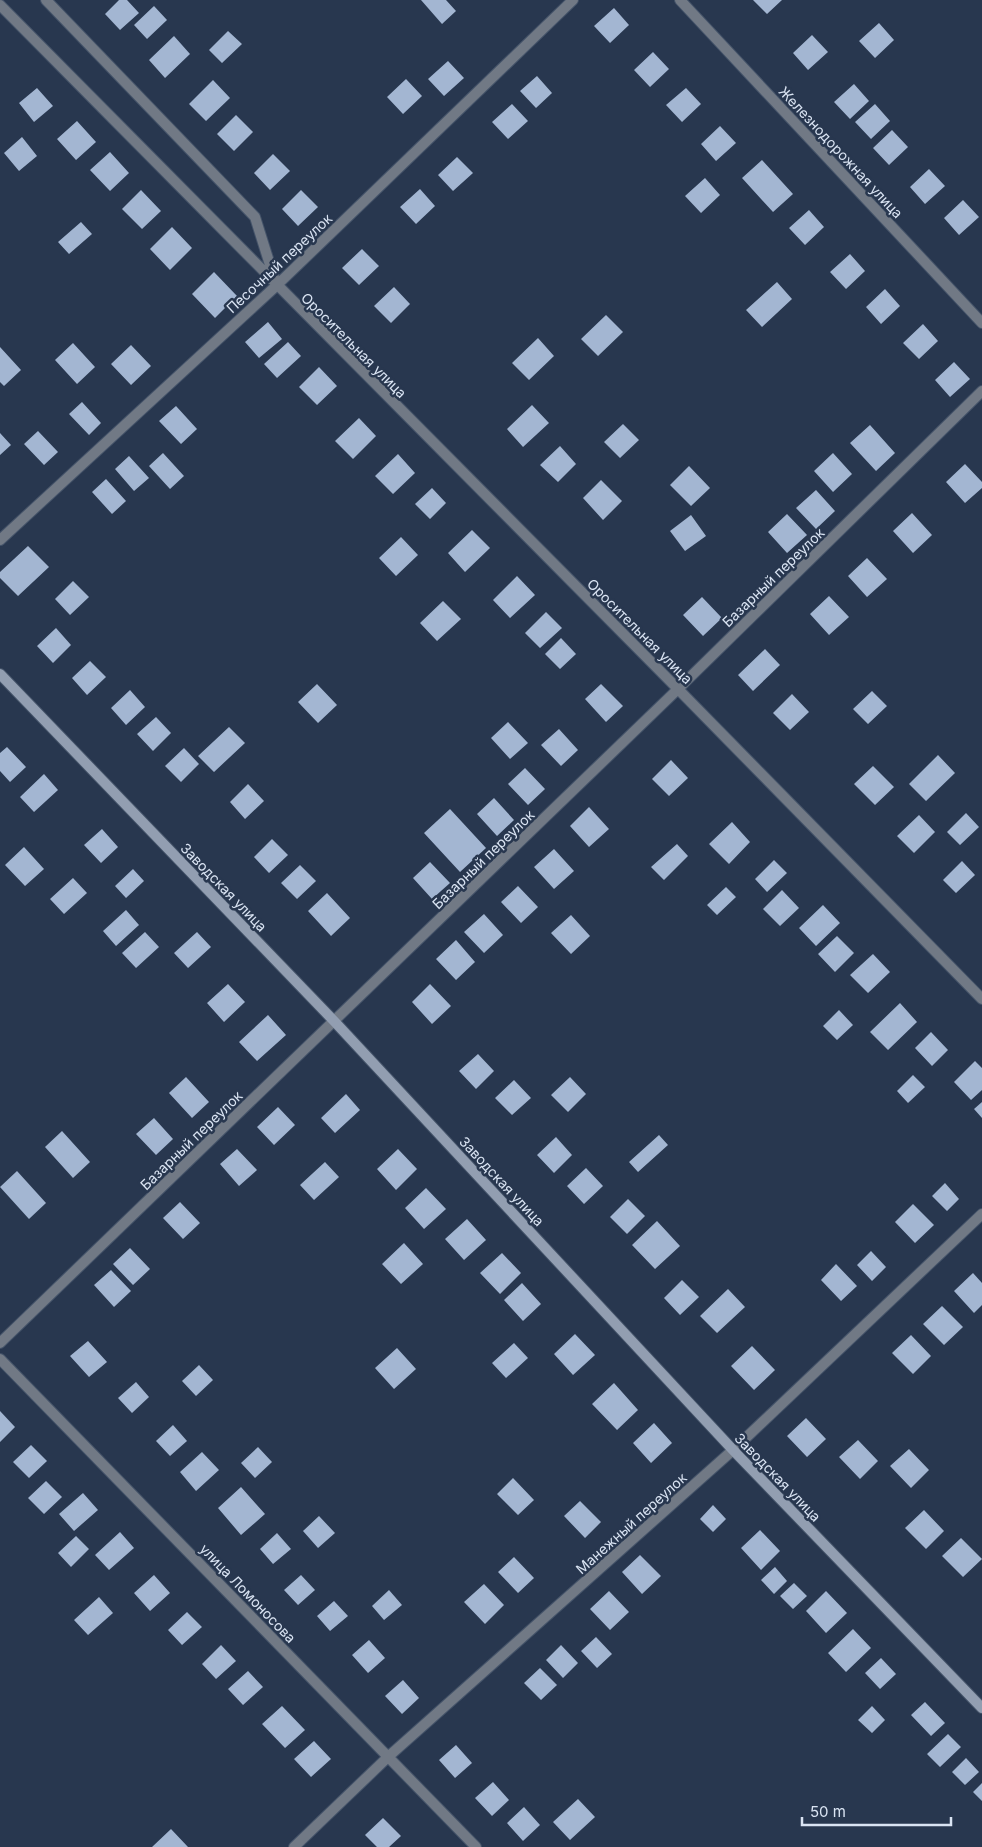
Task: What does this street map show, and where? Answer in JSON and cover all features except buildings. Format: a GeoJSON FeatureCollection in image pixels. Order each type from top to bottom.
{"type":"FeatureCollection","features":[{"type":"Feature","properties":{"kind":"main road","name":"Заводская улица"},"geometry":{"type":"LineString","coordinates":[[0,674],[334,1021],[733,1450],[982,1708]]}},
{"type":"Feature","properties":{"kind":"street","name":"Оросительная улица"},"geometry":{"type":"LineString","coordinates":[[46,0],[256,216],[276,286]]}},
{"type":"Feature","properties":{"kind":"street","name":"Песочный переулок"},"geometry":{"type":"LineString","coordinates":[[0,540],[276,286],[573,0]]}},
{"type":"Feature","properties":{"kind":"street","name":"Железнодорожная улица"},"geometry":{"type":"LineString","coordinates":[[680,0],[982,323]]}},
{"type":"Feature","properties":{"kind":"street","name":"Оросительная улица"},"geometry":{"type":"LineString","coordinates":[[0,6],[678,689],[982,1000]]}},
{"type":"Feature","properties":{"kind":"street","name":"Базарный переулок"},"geometry":{"type":"LineString","coordinates":[[0,1343],[678,689],[982,391]]}},
{"type":"Feature","properties":{"kind":"street","name":"Манежный переулок"},"geometry":{"type":"LineString","coordinates":[[294,1847],[388,1756],[733,1450],[982,1214]]}},
{"type":"Feature","properties":{"kind":"street","name":"улица Ломоносова"},"geometry":{"type":"LineString","coordinates":[[0,1359],[476,1847]]}}]}
